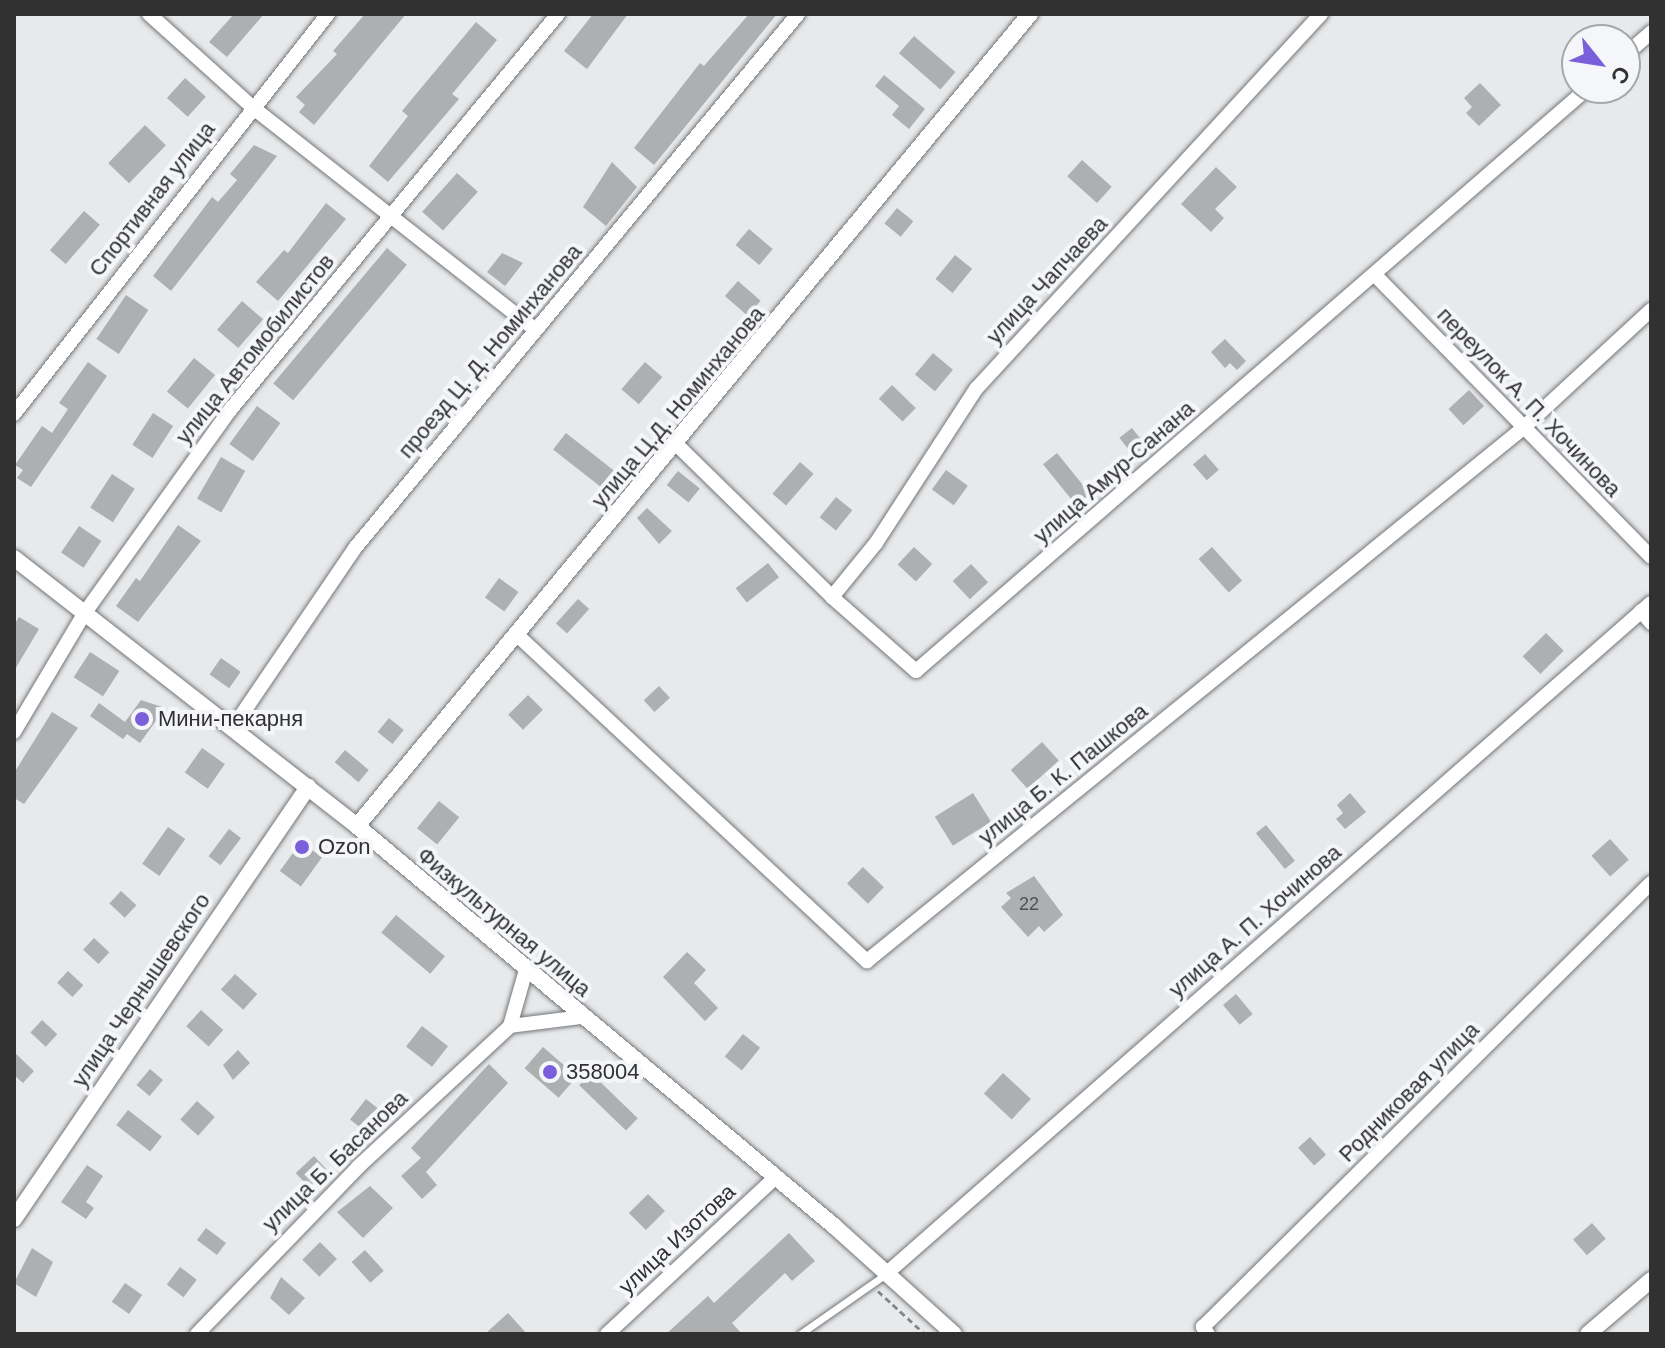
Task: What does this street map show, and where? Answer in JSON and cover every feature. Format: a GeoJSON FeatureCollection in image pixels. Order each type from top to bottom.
{"type":"FeatureCollection","features":[{"type":"Feature","properties":{"kind":"street"},"geometry":{"type":"LineString","coordinates":[[149,14],[251,106],[536,330]]}},
{"type":"Feature","properties":{"kind":"street","name":"Спортивная улица"},"geometry":{"type":"LineString","coordinates":[[14,414],[251,106],[328,14]]}},
{"type":"Feature","properties":{"kind":"street","name":"улица Автомобилистов"},"geometry":{"type":"LineString","coordinates":[[14,732],[84,614],[231,409],[558,14]]}},
{"type":"Feature","properties":{"kind":"street","name":"проезд Ц. Д. Номинханова"},"geometry":{"type":"LineString","coordinates":[[232,729],[355,548],[798,14]]}},
{"type":"Feature","properties":{"kind":"street","name":"улица Ц.Д. Номинханова"},"geometry":{"type":"LineString","coordinates":[[357,826],[677,445],[1030,14]]}},
{"type":"Feature","properties":{"kind":"street","name":"улица Чапчаева"},"geometry":{"type":"LineString","coordinates":[[832,597],[876,543],[976,389],[1321,14]]}},
{"type":"Feature","properties":{"kind":"street","name":"улица Амур-Санана"},"geometry":{"type":"LineString","coordinates":[[677,445],[832,597],[916,671],[1376,276],[1570,104]]}},
{"type":"Feature","properties":{"kind":"street","name":"переулок А. П. Хочинова"},"geometry":{"type":"LineString","coordinates":[[1376,276],[1522,429],[1651,557]]}},
{"type":"Feature","properties":{"kind":"street","name":"улица Б. К. Пашкова"},"geometry":{"type":"LineString","coordinates":[[516,634],[867,961],[1522,429],[1651,310]]}},
{"type":"Feature","properties":{"kind":"street","name":"Физкультурная улица"},"geometry":{"type":"LineString","coordinates":[[14,558],[357,826],[581,1017],[776,1177],[954,1334]]}},
{"type":"Feature","properties":{"kind":"street"},"geometry":{"type":"LineString","coordinates":[[1646,607],[1651,623]]}},
{"type":"Feature","properties":{"kind":"street","name":"улица А. П. Хочинова"},"geometry":{"type":"LineString","coordinates":[[887,1273],[1646,607]]}},
{"type":"Feature","properties":{"kind":"street","name":"улица Чернышевского"},"geometry":{"type":"LineString","coordinates":[[14,1219],[308,787]]}},
{"type":"Feature","properties":{"kind":"street","name":"Родниковая улица"},"geometry":{"type":"LineString","coordinates":[[1208,1334],[1203,1327],[1651,883]]}},
{"type":"Feature","properties":{"kind":"street"},"geometry":{"type":"LineString","coordinates":[[526,970],[510,1026],[581,1017]]}},
{"type":"Feature","properties":{"kind":"street","name":"улица Б. Басанова"},"geometry":{"type":"LineString","coordinates":[[197,1334],[337,1188],[510,1026]]}},
{"type":"Feature","properties":{"kind":"street","name":"улица Изотова"},"geometry":{"type":"LineString","coordinates":[[607,1334],[776,1177]]}},
{"type":"Feature","properties":{"kind":"street"},"geometry":{"type":"LineString","coordinates":[[1588,1334],[1651,1280]]}},
{"type":"Feature","properties":{"kind":"lane"},"geometry":{"type":"LineString","coordinates":[[800,1334],[887,1273]]}},
{"type":"Feature","properties":{"kind":"path"},"geometry":{"type":"LineString","coordinates":[[871,1284],[925,1334]]}},
{"type":"Feature","properties":{"kind":"building"},"geometry":{"type":"Polygon","coordinates":[[[234,14],[264,14],[227,57],[209,42],[234,14]]]}},
{"type":"Feature","properties":{"kind":"building"},"geometry":{"type":"Polygon","coordinates":[[[365,14],[406,14],[314,125],[299,112],[305,105],[296,97],[337,54],[333,51],[365,14]]]}},
{"type":"Feature","properties":{"kind":"building"},"geometry":{"type":"Polygon","coordinates":[[[593,14],[628,14],[587,69],[564,51],[593,14]]]}},
{"type":"Feature","properties":{"kind":"building"},"geometry":{"type":"Polygon","coordinates":[[[749,14],[777,14],[654,165],[634,148],[700,63],[704,66],[749,14]]]}},
{"type":"Feature","properties":{"kind":"building"},"geometry":{"type":"Polygon","coordinates":[[[476,22],[497,40],[452,94],[459,99],[388,182],[369,166],[408,116],[402,111],[476,22]]]}},
{"type":"Feature","properties":{"kind":"building"},"geometry":{"type":"Polygon","coordinates":[[[914,36],[956,72],[940,89],[899,53],[914,36]]]}},
{"type":"Feature","properties":{"kind":"building"},"geometry":{"type":"Polygon","coordinates":[[[884,75],[925,109],[909,129],[892,115],[899,106],[875,86],[884,75]]]}},
{"type":"Feature","properties":{"kind":"building"},"geometry":{"type":"Polygon","coordinates":[[[185,78],[206,97],[188,117],[167,98],[185,78]]]}},
{"type":"Feature","properties":{"kind":"building"},"geometry":{"type":"Polygon","coordinates":[[[1480,83],[1501,105],[1479,126],[1466,113],[1472,107],[1464,98],[1480,83]]]}},
{"type":"Feature","properties":{"kind":"building"},"geometry":{"type":"Polygon","coordinates":[[[145,125],[166,145],[129,183],[108,163],[145,125]]]}},
{"type":"Feature","properties":{"kind":"building"},"geometry":{"type":"Polygon","coordinates":[[[254,145],[277,156],[171,291],[153,276],[212,197],[218,202],[237,180],[230,174],[254,145]]]}},
{"type":"Feature","properties":{"kind":"building"},"geometry":{"type":"Polygon","coordinates":[[[1082,160],[1112,187],[1097,203],[1067,176],[1082,160]]]}},
{"type":"Feature","properties":{"kind":"building"},"geometry":{"type":"Polygon","coordinates":[[[612,162],[637,187],[606,226],[583,207],[612,162]]]}},
{"type":"Feature","properties":{"kind":"building"},"geometry":{"type":"Polygon","coordinates":[[[1216,167],[1237,187],[1215,209],[1224,218],[1211,232],[1181,204],[1216,167]]]}},
{"type":"Feature","properties":{"kind":"building"},"geometry":{"type":"Polygon","coordinates":[[[457,173],[478,192],[443,230],[422,212],[457,173]]]}},
{"type":"Feature","properties":{"kind":"building"},"geometry":{"type":"Polygon","coordinates":[[[326,203],[346,219],[278,301],[256,282],[284,250],[288,253],[326,203]]]}},
{"type":"Feature","properties":{"kind":"building"},"geometry":{"type":"Polygon","coordinates":[[[897,208],[913,221],[901,237],[884,224],[897,208]]]}},
{"type":"Feature","properties":{"kind":"building"},"geometry":{"type":"Polygon","coordinates":[[[84,211],[100,225],[66,264],[50,250],[84,211]]]}},
{"type":"Feature","properties":{"kind":"building"},"geometry":{"type":"Polygon","coordinates":[[[749,229],[773,249],[759,265],[736,245],[749,229]]]}},
{"type":"Feature","properties":{"kind":"building"},"geometry":{"type":"Polygon","coordinates":[[[387,248],[407,265],[293,400],[273,384],[387,248]]]}},
{"type":"Feature","properties":{"kind":"building"},"geometry":{"type":"Polygon","coordinates":[[[502,253],[523,263],[505,286],[487,272],[502,253]]]}},
{"type":"Feature","properties":{"kind":"building"},"geometry":{"type":"Polygon","coordinates":[[[955,255],[972,269],[953,293],[935,279],[955,255]]]}},
{"type":"Feature","properties":{"kind":"building"},"geometry":{"type":"Polygon","coordinates":[[[738,281],[761,301],[748,316],[725,296],[738,281]]]}},
{"type":"Feature","properties":{"kind":"building"},"geometry":{"type":"Polygon","coordinates":[[[126,295],[148,310],[119,354],[96,339],[126,295]]]}},
{"type":"Feature","properties":{"kind":"building"},"geometry":{"type":"Polygon","coordinates":[[[242,301],[263,319],[238,348],[217,330],[242,301]]]}},
{"type":"Feature","properties":{"kind":"building"},"geometry":{"type":"Polygon","coordinates":[[[1225,339],[1246,361],[1237,370],[1230,363],[1225,368],[1211,352],[1225,339]]]}},
{"type":"Feature","properties":{"kind":"building"},"geometry":{"type":"Polygon","coordinates":[[[933,353],[953,370],[935,391],[915,374],[933,353]]]}},
{"type":"Feature","properties":{"kind":"building"},"geometry":{"type":"Polygon","coordinates":[[[194,358],[215,375],[188,408],[167,391],[194,358]]]}},
{"type":"Feature","properties":{"kind":"building"},"geometry":{"type":"Polygon","coordinates":[[[88,362],[107,376],[31,487],[17,478],[23,470],[15,465],[42,426],[52,433],[68,409],[59,403],[88,362]]]}},
{"type":"Feature","properties":{"kind":"building"},"geometry":{"type":"Polygon","coordinates":[[[645,362],[662,377],[639,404],[621,389],[645,362]]]}},
{"type":"Feature","properties":{"kind":"building"},"geometry":{"type":"Polygon","coordinates":[[[892,385],[916,408],[903,422],[879,399],[892,385]]]}},
{"type":"Feature","properties":{"kind":"building"},"geometry":{"type":"Polygon","coordinates":[[[1469,390],[1484,406],[1464,425],[1449,409],[1469,390]]]}},
{"type":"Feature","properties":{"kind":"building"},"geometry":{"type":"Polygon","coordinates":[[[257,406],[280,423],[253,461],[229,444],[257,406]]]}},
{"type":"Feature","properties":{"kind":"building"},"geometry":{"type":"Polygon","coordinates":[[[153,413],[173,426],[152,458],[132,445],[153,413]]]}},
{"type":"Feature","properties":{"kind":"building"},"geometry":{"type":"Polygon","coordinates":[[[1132,428],[1146,446],[1134,456],[1119,438],[1132,428]]]}},
{"type":"Feature","properties":{"kind":"building"},"geometry":{"type":"Polygon","coordinates":[[[566,433],[618,474],[605,490],[553,450],[566,433]]]}},
{"type":"Feature","properties":{"kind":"building"},"geometry":{"type":"Polygon","coordinates":[[[1057,453],[1090,494],[1076,506],[1043,464],[1057,453]]]}},
{"type":"Feature","properties":{"kind":"building"},"geometry":{"type":"Polygon","coordinates":[[[1205,454],[1219,470],[1207,480],[1193,464],[1205,454]]]}},
{"type":"Feature","properties":{"kind":"building"},"geometry":{"type":"Polygon","coordinates":[[[221,457],[245,471],[221,513],[197,499],[221,457]]]}},
{"type":"Feature","properties":{"kind":"building"},"geometry":{"type":"Polygon","coordinates":[[[800,462],[814,474],[786,506],[772,494],[800,462]]]}},
{"type":"Feature","properties":{"kind":"building"},"geometry":{"type":"Polygon","coordinates":[[[946,470],[968,486],[954,505],[932,489],[946,470]]]}},
{"type":"Feature","properties":{"kind":"building"},"geometry":{"type":"Polygon","coordinates":[[[678,471],[700,489],[688,503],[667,485],[678,471]]]}},
{"type":"Feature","properties":{"kind":"building"},"geometry":{"type":"Polygon","coordinates":[[[112,474],[135,489],[113,522],[90,508],[112,474]]]}},
{"type":"Feature","properties":{"kind":"building"},"geometry":{"type":"Polygon","coordinates":[[[836,497],[852,510],[836,530],[820,517],[836,497]]]}},
{"type":"Feature","properties":{"kind":"building"},"geometry":{"type":"Polygon","coordinates":[[[647,508],[672,531],[659,544],[637,518],[647,508]]]}},
{"type":"Feature","properties":{"kind":"building"},"geometry":{"type":"Polygon","coordinates":[[[178,525],[201,541],[138,622],[116,606],[136,578],[140,581],[178,525]]]}},
{"type":"Feature","properties":{"kind":"building"},"geometry":{"type":"Polygon","coordinates":[[[79,526],[101,541],[83,568],[61,553],[79,526]]]}},
{"type":"Feature","properties":{"kind":"building"},"geometry":{"type":"Polygon","coordinates":[[[914,547],[932,564],[916,582],[898,565],[914,547]]]}},
{"type":"Feature","properties":{"kind":"building"},"geometry":{"type":"Polygon","coordinates":[[[1212,547],[1242,580],[1229,592],[1199,559],[1212,547]]]}},
{"type":"Feature","properties":{"kind":"building"},"geometry":{"type":"Polygon","coordinates":[[[768,563],[779,577],[747,602],[736,588],[768,563]]]}},
{"type":"Feature","properties":{"kind":"building"},"geometry":{"type":"Polygon","coordinates":[[[971,564],[988,582],[970,599],[953,581],[971,564]]]}},
{"type":"Feature","properties":{"kind":"building"},"geometry":{"type":"Polygon","coordinates":[[[499,578],[518,592],[504,612],[485,597],[499,578]]]}},
{"type":"Feature","properties":{"kind":"building"},"geometry":{"type":"Polygon","coordinates":[[[578,599],[589,609],[567,634],[556,624],[578,599]]]}},
{"type":"Feature","properties":{"kind":"building"},"geometry":{"type":"Polygon","coordinates":[[[19,617],[39,629],[14,671],[14,625],[19,617]]]}},
{"type":"Feature","properties":{"kind":"building"},"geometry":{"type":"Polygon","coordinates":[[[1546,633],[1564,651],[1540,674],[1523,656],[1546,633]]]}},
{"type":"Feature","properties":{"kind":"building"},"geometry":{"type":"Polygon","coordinates":[[[90,652],[119,671],[103,696],[74,677],[90,652]]]}},
{"type":"Feature","properties":{"kind":"building"},"geometry":{"type":"Polygon","coordinates":[[[221,658],[241,672],[229,688],[210,674],[221,658]]]}},
{"type":"Feature","properties":{"kind":"building"},"geometry":{"type":"Polygon","coordinates":[[[659,686],[670,698],[655,712],[644,700],[659,686]]]}},
{"type":"Feature","properties":{"kind":"building"},"geometry":{"type":"Polygon","coordinates":[[[528,695],[543,710],[523,730],[508,715],[528,695]]]}},
{"type":"Feature","properties":{"kind":"building","name":"Мини-пекарня"},"geometry":{"type":"Polygon","coordinates":[[[141,700],[165,708],[140,743],[127,734],[123,739],[90,716],[99,703],[125,722],[141,700]]]}},
{"type":"Feature","properties":{"kind":"building"},"geometry":{"type":"Polygon","coordinates":[[[52,712],[78,728],[24,804],[14,798],[14,773],[52,712]]]}},
{"type":"Feature","properties":{"kind":"building"},"geometry":{"type":"Polygon","coordinates":[[[389,718],[404,730],[392,744],[378,732],[389,718]]]}},
{"type":"Feature","properties":{"kind":"building"},"geometry":{"type":"Polygon","coordinates":[[[1042,742],[1059,761],[1028,789],[1011,770],[1042,742]]]}},
{"type":"Feature","properties":{"kind":"building"},"geometry":{"type":"Polygon","coordinates":[[[202,748],[225,764],[208,789],[185,773],[202,748]]]}},
{"type":"Feature","properties":{"kind":"building"},"geometry":{"type":"Polygon","coordinates":[[[345,750],[369,770],[358,782],[335,762],[345,750]]]}},
{"type":"Feature","properties":{"kind":"building"},"geometry":{"type":"Polygon","coordinates":[[[973,793],[991,822],[953,846],[935,817],[973,793]]]}},
{"type":"Feature","properties":{"kind":"building"},"geometry":{"type":"Polygon","coordinates":[[[1350,793],[1366,812],[1345,829],[1336,819],[1343,813],[1337,805],[1350,793]]]}},
{"type":"Feature","properties":{"kind":"building"},"geometry":{"type":"Polygon","coordinates":[[[439,801],[459,817],[437,845],[417,828],[439,801]]]}},
{"type":"Feature","properties":{"kind":"building"},"geometry":{"type":"Polygon","coordinates":[[[1266,825],[1295,861],[1285,869],[1256,833],[1266,825]]]}},
{"type":"Feature","properties":{"kind":"building"},"geometry":{"type":"Polygon","coordinates":[[[168,827],[185,839],[159,876],[142,864],[168,827]]]}},
{"type":"Feature","properties":{"kind":"building"},"geometry":{"type":"Polygon","coordinates":[[[229,829],[241,838],[221,865],[209,856],[229,829]]]}},
{"type":"Feature","properties":{"kind":"building"},"geometry":{"type":"Polygon","coordinates":[[[1610,839],[1629,860],[1610,877],[1591,856],[1610,839]]]}},
{"type":"Feature","properties":{"kind":"building"},"geometry":{"type":"Polygon","coordinates":[[[301,842],[322,857],[301,886],[280,871],[301,842]]]}},
{"type":"Feature","properties":{"kind":"building"},"geometry":{"type":"Polygon","coordinates":[[[863,867],[884,887],[868,904],[847,884],[863,867]]]}},
{"type":"Feature","properties":{"kind":"building"},"geometry":{"type":"Polygon","coordinates":[[[1034,876],[1063,915],[1044,932],[1039,926],[1028,937],[1001,907],[1011,898],[1006,893],[1034,876]]]}},
{"type":"Feature","properties":{"kind":"building"},"geometry":{"type":"Polygon","coordinates":[[[121,891],[136,905],[125,918],[109,903],[121,891]]]}},
{"type":"Feature","properties":{"kind":"building"},"geometry":{"type":"Polygon","coordinates":[[[396,915],[445,956],[430,974],[381,933],[396,915]]]}},
{"type":"Feature","properties":{"kind":"building"},"geometry":{"type":"Polygon","coordinates":[[[94,938],[109,952],[98,964],[83,950],[94,938]]]}},
{"type":"Feature","properties":{"kind":"building"},"geometry":{"type":"Polygon","coordinates":[[[687,952],[706,970],[694,983],[718,1008],[705,1021],[663,977],[687,952]]]}},
{"type":"Feature","properties":{"kind":"building"},"geometry":{"type":"Polygon","coordinates":[[[68,971],[83,985],[72,997],[57,983],[68,971]]]}},
{"type":"Feature","properties":{"kind":"building"},"geometry":{"type":"Polygon","coordinates":[[[235,974],[257,994],[243,1010],[221,990],[235,974]]]}},
{"type":"Feature","properties":{"kind":"building"},"geometry":{"type":"Polygon","coordinates":[[[1236,994],[1253,1014],[1240,1025],[1223,1005],[1236,994]]]}},
{"type":"Feature","properties":{"kind":"building"},"geometry":{"type":"Polygon","coordinates":[[[201,1010],[223,1030],[209,1046],[186,1026],[201,1010]]]}},
{"type":"Feature","properties":{"kind":"building"},"geometry":{"type":"Polygon","coordinates":[[[42,1020],[57,1034],[46,1047],[30,1032],[42,1020]]]}},
{"type":"Feature","properties":{"kind":"building"},"geometry":{"type":"Polygon","coordinates":[[[422,1026],[448,1046],[432,1067],[406,1046],[422,1026]]]}},
{"type":"Feature","properties":{"kind":"building"},"geometry":{"type":"Polygon","coordinates":[[[743,1034],[760,1048],[742,1070],[725,1057],[743,1034]]]}},
{"type":"Feature","properties":{"kind":"building","name":"358004"},"geometry":{"type":"Polygon","coordinates":[[[543,1047],[577,1077],[559,1098],[525,1068],[543,1047]]]}},
{"type":"Feature","properties":{"kind":"building"},"geometry":{"type":"Polygon","coordinates":[[[238,1050],[250,1063],[233,1080],[223,1065],[238,1050]]]}},
{"type":"Feature","properties":{"kind":"building"},"geometry":{"type":"Polygon","coordinates":[[[14,1052],[34,1071],[23,1083],[14,1075],[14,1052]]]}},
{"type":"Feature","properties":{"kind":"building"},"geometry":{"type":"Polygon","coordinates":[[[489,1064],[508,1083],[426,1172],[437,1185],[422,1199],[401,1176],[421,1158],[411,1148],[489,1064]]]}},
{"type":"Feature","properties":{"kind":"building"},"geometry":{"type":"Polygon","coordinates":[[[150,1069],[163,1080],[150,1096],[137,1085],[150,1069]]]}},
{"type":"Feature","properties":{"kind":"building"},"geometry":{"type":"Polygon","coordinates":[[[591,1073],[638,1118],[626,1130],[579,1085],[591,1073]]]}},
{"type":"Feature","properties":{"kind":"building"},"geometry":{"type":"Polygon","coordinates":[[[1003,1073],[1031,1099],[1012,1119],[984,1093],[1003,1073]]]}},
{"type":"Feature","properties":{"kind":"building"},"geometry":{"type":"Polygon","coordinates":[[[366,1099],[384,1113],[368,1134],[350,1119],[366,1099]]]}},
{"type":"Feature","properties":{"kind":"building"},"geometry":{"type":"Polygon","coordinates":[[[197,1101],[215,1117],[198,1136],[180,1120],[197,1101]]]}},
{"type":"Feature","properties":{"kind":"building"},"geometry":{"type":"Polygon","coordinates":[[[128,1110],[162,1136],[150,1151],[116,1125],[128,1110]]]}},
{"type":"Feature","properties":{"kind":"building"},"geometry":{"type":"Polygon","coordinates":[[[1310,1137],[1326,1155],[1314,1166],[1298,1148],[1310,1137]]]}},
{"type":"Feature","properties":{"kind":"building"},"geometry":{"type":"Polygon","coordinates":[[[314,1156],[328,1171],[310,1188],[296,1173],[314,1156]]]}},
{"type":"Feature","properties":{"kind":"building"},"geometry":{"type":"Polygon","coordinates":[[[87,1165],[103,1176],[86,1202],[94,1208],[86,1219],[61,1202],[87,1165]]]}},
{"type":"Feature","properties":{"kind":"building"},"geometry":{"type":"Polygon","coordinates":[[[370,1186],[393,1208],[363,1238],[337,1212],[370,1186]]]}},
{"type":"Feature","properties":{"kind":"building"},"geometry":{"type":"Polygon","coordinates":[[[648,1194],[665,1211],[646,1230],[629,1213],[648,1194]]]}},
{"type":"Feature","properties":{"kind":"building"},"geometry":{"type":"Polygon","coordinates":[[[1592,1223],[1606,1239],[1587,1255],[1573,1239],[1592,1223]]]}},
{"type":"Feature","properties":{"kind":"building"},"geometry":{"type":"Polygon","coordinates":[[[206,1228],[226,1243],[217,1255],[197,1240],[206,1228]]]}},
{"type":"Feature","properties":{"kind":"building"},"geometry":{"type":"Polygon","coordinates":[[[789,1233],[815,1261],[792,1281],[785,1273],[732,1323],[742,1334],[666,1334],[708,1296],[714,1303],[789,1233]]]}},
{"type":"Feature","properties":{"kind":"building"},"geometry":{"type":"Polygon","coordinates":[[[320,1242],[337,1259],[319,1277],[302,1260],[320,1242]]]}},
{"type":"Feature","properties":{"kind":"building"},"geometry":{"type":"Polygon","coordinates":[[[32,1248],[53,1262],[36,1297],[14,1283],[32,1248]]]}},
{"type":"Feature","properties":{"kind":"building"},"geometry":{"type":"Polygon","coordinates":[[[365,1250],[384,1271],[370,1283],[352,1262],[365,1250]]]}},
{"type":"Feature","properties":{"kind":"building"},"geometry":{"type":"Polygon","coordinates":[[[180,1267],[197,1280],[184,1297],[167,1285],[180,1267]]]}},
{"type":"Feature","properties":{"kind":"building"},"geometry":{"type":"Polygon","coordinates":[[[281,1277],[305,1298],[289,1315],[270,1298],[281,1277]]]}},
{"type":"Feature","properties":{"kind":"building"},"geometry":{"type":"Polygon","coordinates":[[[125,1283],[142,1295],[129,1314],[112,1302],[125,1283]]]}},
{"type":"Feature","properties":{"kind":"building"},"geometry":{"type":"Polygon","coordinates":[[[508,1313],[527,1334],[485,1334],[508,1313]]]}},
{"type":"Feature","properties":{"kind":"place","name":"Мини-пекарня"},"geometry":{"type":"Point","coordinates":[142,719]}},
{"type":"Feature","properties":{"kind":"place","name":"Ozon"},"geometry":{"type":"Point","coordinates":[302,847]}},
{"type":"Feature","properties":{"kind":"place","name":"358004"},"geometry":{"type":"Point","coordinates":[550,1072]}}]}
